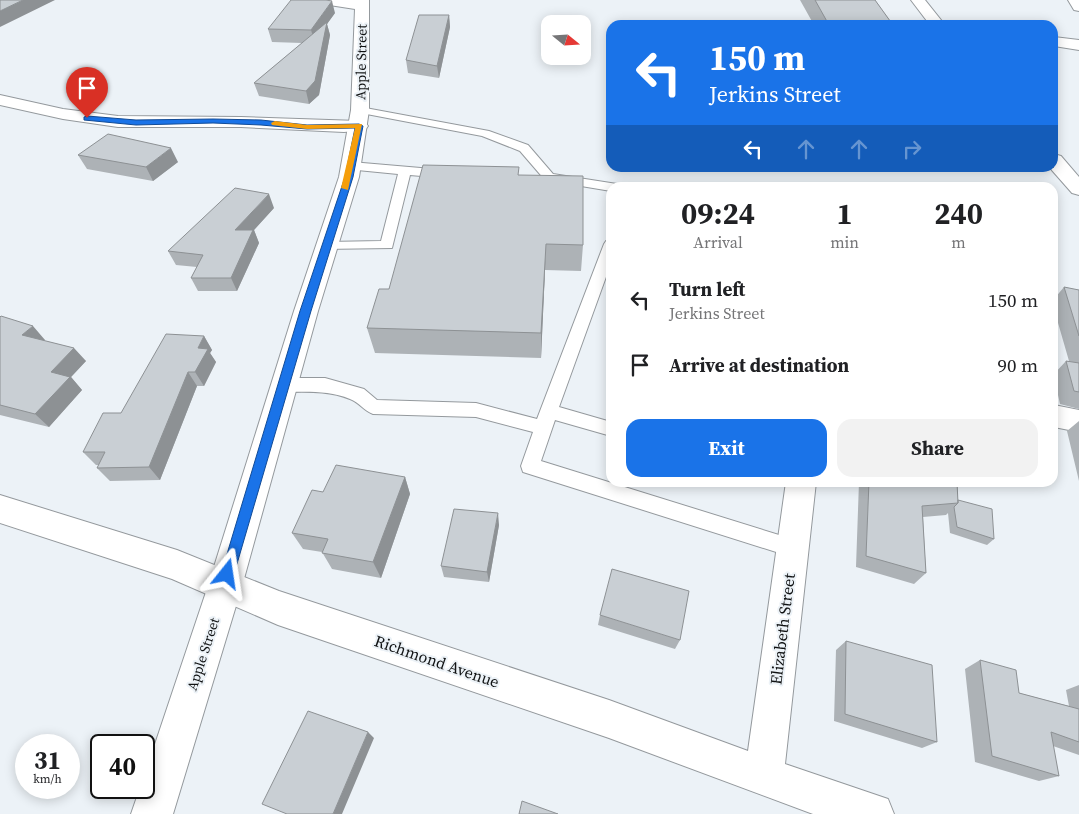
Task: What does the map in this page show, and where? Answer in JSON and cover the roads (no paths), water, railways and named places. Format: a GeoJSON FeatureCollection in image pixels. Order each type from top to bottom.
{"type":"FeatureCollection","features":[{"type":"Feature","properties":{"kind":"street"},"geometry":{"type":"LineString","coordinates":[[322,0],[362,3]]}},
{"type":"Feature","properties":{"kind":"street"},"geometry":{"type":"LineString","coordinates":[[918,0],[934,20]]}},
{"type":"Feature","properties":{"kind":"street"},"geometry":{"type":"LineString","coordinates":[[1075,0],[1079,7]]}},
{"type":"Feature","properties":{"kind":"street","name":"Apple Street"},"geometry":{"type":"LineString","coordinates":[[152,814],[225,586],[283,385],[351,166],[360,118],[362,3]]}},
{"type":"Feature","properties":{"kind":"street"},"geometry":{"type":"LineString","coordinates":[[1058,42],[1079,45]]}},
{"type":"Feature","properties":{"kind":"street"},"geometry":{"type":"LineString","coordinates":[[0,100],[71,116],[102,121],[136,123],[261,122],[307,127],[360,118]]}},
{"type":"Feature","properties":{"kind":"street"},"geometry":{"type":"LineString","coordinates":[[1058,165],[1079,189]]}},
{"type":"Feature","properties":{"kind":"street"},"geometry":{"type":"LineString","coordinates":[[1058,417],[1079,421]]}},
{"type":"Feature","properties":{"kind":"street","name":"Elizabeth Street"},"geometry":{"type":"LineString","coordinates":[[764,777],[800,487]]}},
{"type":"Feature","properties":{"kind":"street","name":"Richmond Avenue"},"geometry":{"type":"LineString","coordinates":[[0,509],[177,565],[278,608],[609,719],[764,777],[873,814]]}},
{"type":"Feature","properties":{"kind":"lane"},"geometry":{"type":"LineString","coordinates":[[360,118],[485,133],[524,148],[549,177]]}},
{"type":"Feature","properties":{"kind":"lane"},"geometry":{"type":"LineString","coordinates":[[351,166],[452,175]]}},
{"type":"Feature","properties":{"kind":"lane"},"geometry":{"type":"LineString","coordinates":[[327,246],[387,245],[405,170]]}},
{"type":"Feature","properties":{"kind":"lane"},"geometry":{"type":"LineString","coordinates":[[536,180],[549,177],[606,186]]}},
{"type":"Feature","properties":{"kind":"lane"},"geometry":{"type":"LineString","coordinates":[[606,258],[530,466],[792,548]]}},
{"type":"Feature","properties":{"kind":"lane"},"geometry":{"type":"LineString","coordinates":[[283,385],[325,385],[358,394],[373,407],[476,410],[606,428]]}}]}
